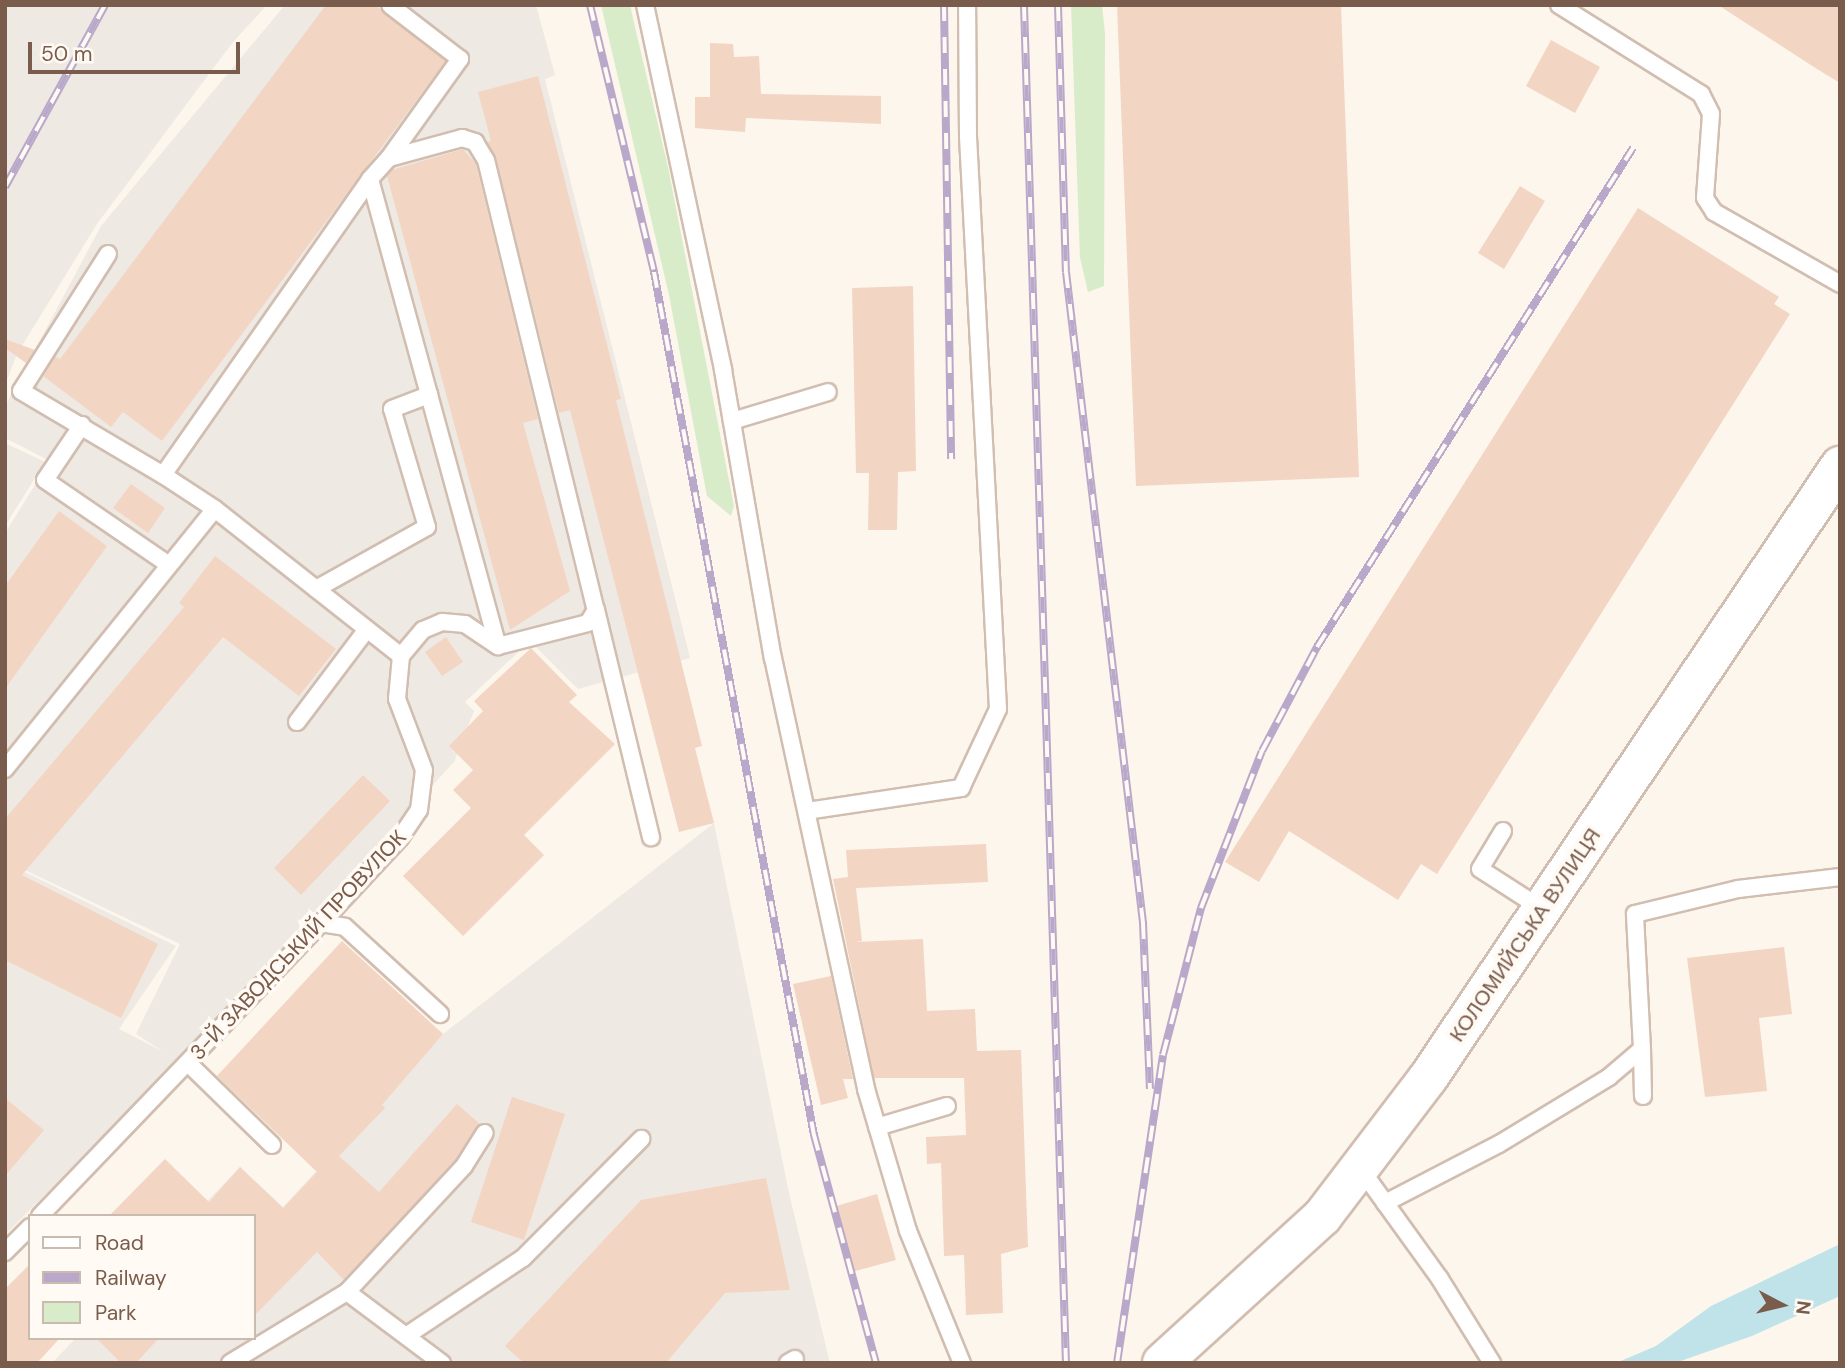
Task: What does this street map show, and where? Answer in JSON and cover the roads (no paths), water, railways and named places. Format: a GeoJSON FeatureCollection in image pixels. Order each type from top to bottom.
{"type":"FeatureCollection","features":[{"type":"Feature","properties":{"kind":"street","name":"КОЛОМИЙСЬКА ВУЛИЦЯ"},"geometry":{"type":"LineString","coordinates":[[1162,1363],[1322,1217],[1429,1078],[1838,473]]}},
{"type":"Feature","properties":{"kind":"lane"},"geometry":{"type":"LineString","coordinates":[[163,475],[370,178],[389,158],[460,59],[390,5]]}},
{"type":"Feature","properties":{"kind":"lane"},"geometry":{"type":"LineString","coordinates":[[645,5],[732,421],[773,659],[877,1127],[908,1231],[962,1363]]}},
{"type":"Feature","properties":{"kind":"lane"},"geometry":{"type":"LineString","coordinates":[[807,811],[961,788],[998,709],[968,136],[967,5]]}},
{"type":"Feature","properties":{"kind":"lane"},"geometry":{"type":"LineString","coordinates":[[1559,5],[1701,94],[1711,114],[1705,198],[1714,212],[1840,284]]}},
{"type":"Feature","properties":{"kind":"lane"},"geometry":{"type":"LineString","coordinates":[[389,158],[462,138],[475,142],[486,160],[652,837]]}},
{"type":"Feature","properties":{"kind":"lane"},"geometry":{"type":"LineString","coordinates":[[370,178],[498,646]]}},
{"type":"Feature","properties":{"kind":"lane"},"geometry":{"type":"LineString","coordinates":[[108,254],[21,391],[82,425],[215,509],[401,656],[423,630],[442,622],[465,624],[498,646],[587,623],[596,610]]}},
{"type":"Feature","properties":{"kind":"lane"},"geometry":{"type":"LineString","coordinates":[[732,421],[828,392]]}},
{"type":"Feature","properties":{"kind":"lane"},"geometry":{"type":"LineString","coordinates":[[316,589],[427,527],[392,410],[429,395]]}},
{"type":"Feature","properties":{"kind":"lane"},"geometry":{"type":"LineString","coordinates":[[82,425],[45,480],[169,565]]}},
{"type":"Feature","properties":{"kind":"lane"},"geometry":{"type":"LineString","coordinates":[[5,769],[215,509]]}},
{"type":"Feature","properties":{"kind":"lane"},"geometry":{"type":"LineString","coordinates":[[297,722],[367,629]]}},
{"type":"Feature","properties":{"kind":"lane","name":"3-Й ЗАВОДСЬКИЙ ПРОВУЛОК"},"geometry":{"type":"LineString","coordinates":[[42,1214],[189,1064],[321,923],[400,838],[419,810],[424,770],[397,699],[401,656]]}},
{"type":"Feature","properties":{"kind":"lane"},"geometry":{"type":"LineString","coordinates":[[1503,831],[1480,869],[1542,909]]}},
{"type":"Feature","properties":{"kind":"lane"},"geometry":{"type":"LineString","coordinates":[[1643,1096],[1635,914],[1738,889],[1840,877]]}},
{"type":"Feature","properties":{"kind":"lane"},"geometry":{"type":"LineString","coordinates":[[321,923],[345,927],[440,1014]]}},
{"type":"Feature","properties":{"kind":"lane"},"geometry":{"type":"LineString","coordinates":[[1385,1203],[1499,1144],[1609,1077],[1642,1049]]}},
{"type":"Feature","properties":{"kind":"lane"},"geometry":{"type":"LineString","coordinates":[[189,1064],[272,1145]]}},
{"type":"Feature","properties":{"kind":"lane"},"geometry":{"type":"LineString","coordinates":[[877,1127],[947,1106]]}},
{"type":"Feature","properties":{"kind":"lane"},"geometry":{"type":"LineString","coordinates":[[230,1363],[348,1293],[464,1166],[485,1133]]}},
{"type":"Feature","properties":{"kind":"lane"},"geometry":{"type":"LineString","coordinates":[[406,1336],[523,1258],[640,1139]]}},
{"type":"Feature","properties":{"kind":"lane"},"geometry":{"type":"LineString","coordinates":[[1359,1168],[1440,1279],[1492,1363]]}},
{"type":"Feature","properties":{"kind":"lane"},"geometry":{"type":"LineString","coordinates":[[5,1252],[28,1229]]}},
{"type":"Feature","properties":{"kind":"lane"},"geometry":{"type":"LineString","coordinates":[[348,1293],[442,1363]]}},
{"type":"Feature","properties":{"kind":"water"},"geometry":{"type":"Polygon","coordinates":[[[1840,1244],[1840,1296],[1752,1336],[1675,1363],[1616,1363],[1656,1346],[1711,1306],[1840,1244]]]}},
{"type":"Feature","properties":{"kind":"railway"},"geometry":{"type":"LineString","coordinates":[[5,187],[105,5]]}},
{"type":"Feature","properties":{"kind":"railway"},"geometry":{"type":"LineString","coordinates":[[590,5],[654,272],[814,1135],[876,1363]]}},
{"type":"Feature","properties":{"kind":"railway"},"geometry":{"type":"LineString","coordinates":[[944,5],[951,459]]}},
{"type":"Feature","properties":{"kind":"railway"},"geometry":{"type":"LineString","coordinates":[[1024,5],[1066,1363]]}},
{"type":"Feature","properties":{"kind":"railway"},"geometry":{"type":"LineString","coordinates":[[1058,5],[1066,272],[1143,923],[1150,1089]]}},
{"type":"Feature","properties":{"kind":"railway"},"geometry":{"type":"LineString","coordinates":[[1117,1363],[1163,1055],[1201,908],[1262,751],[1317,647],[1633,148]]}}]}
